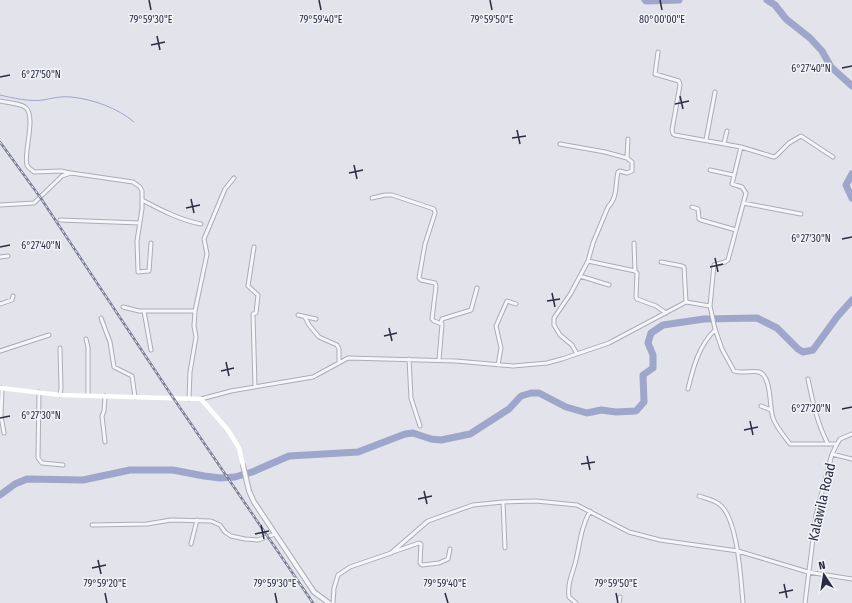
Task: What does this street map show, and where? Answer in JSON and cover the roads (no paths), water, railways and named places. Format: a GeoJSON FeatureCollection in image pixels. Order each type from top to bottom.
{"type":"FeatureCollection","features":[{"type":"Feature","properties":{"kind":"main road"},"geometry":{"type":"LineString","coordinates":[[1,388],[60,395],[189,399],[200,398],[228,430],[239,448],[244,465]]}},
{"type":"Feature","properties":{"kind":"street"},"geometry":{"type":"LineString","coordinates":[[658,52],[655,74],[679,81],[680,85],[673,134],[741,147],[774,157],[789,142],[801,136],[833,157]]}},
{"type":"Feature","properties":{"kind":"street"},"geometry":{"type":"LineString","coordinates":[[706,140],[715,92]]}},
{"type":"Feature","properties":{"kind":"street"},"geometry":{"type":"LineString","coordinates":[[0,101],[25,107],[30,115],[26,160],[27,167],[34,172],[62,171],[134,182],[140,187],[142,191],[142,200],[137,241],[138,272],[149,271],[151,243]]}},
{"type":"Feature","properties":{"kind":"street"},"geometry":{"type":"LineString","coordinates":[[724,144],[727,131]]}},
{"type":"Feature","properties":{"kind":"street"},"geometry":{"type":"LineString","coordinates":[[627,158],[628,139]]}},
{"type":"Feature","properties":{"kind":"street"},"geometry":{"type":"LineString","coordinates":[[560,144],[605,152],[627,158],[632,162],[632,171],[627,173],[620,171],[618,172],[615,197],[608,207],[593,243],[588,261],[571,293],[554,318],[554,325],[560,335],[572,345],[577,354]]}},
{"type":"Feature","properties":{"kind":"street"},"geometry":{"type":"LineString","coordinates":[[741,147],[732,184],[742,188],[746,193],[728,260],[714,265],[710,307],[715,330],[722,348],[734,371],[758,372],[766,378],[773,419],[790,444],[836,444]]}},
{"type":"Feature","properties":{"kind":"street"},"geometry":{"type":"LineString","coordinates":[[710,170],[733,175]]}},
{"type":"Feature","properties":{"kind":"street"},"geometry":{"type":"LineString","coordinates":[[0,205],[34,203],[62,176],[70,173]]}},
{"type":"Feature","properties":{"kind":"street"},"geometry":{"type":"LineString","coordinates":[[189,399],[190,372],[196,337],[194,326],[195,311],[207,254],[204,239],[226,189],[234,178]]}},
{"type":"Feature","properties":{"kind":"street"},"geometry":{"type":"LineString","coordinates":[[372,198],[392,195],[434,209],[435,213],[425,244],[419,278],[421,280],[435,283],[436,286],[432,319],[434,321],[441,322]]}},
{"type":"Feature","properties":{"kind":"street"},"geometry":{"type":"LineString","coordinates":[[142,200],[172,215],[190,222],[201,224]]}},
{"type":"Feature","properties":{"kind":"street"},"geometry":{"type":"LineString","coordinates":[[743,203],[802,214]]}},
{"type":"Feature","properties":{"kind":"street"},"geometry":{"type":"LineString","coordinates":[[692,207],[698,209],[701,220],[736,230]]}},
{"type":"Feature","properties":{"kind":"street"},"geometry":{"type":"LineString","coordinates":[[60,220],[140,223]]}},
{"type":"Feature","properties":{"kind":"street"},"geometry":{"type":"LineString","coordinates":[[634,243],[636,297],[637,299],[656,306],[666,312]]}},
{"type":"Feature","properties":{"kind":"street"},"geometry":{"type":"LineString","coordinates":[[254,247],[248,286],[258,295],[256,313],[252,314],[255,386]]}},
{"type":"Feature","properties":{"kind":"street"},"geometry":{"type":"LineString","coordinates":[[0,257],[8,256]]}},
{"type":"Feature","properties":{"kind":"street"},"geometry":{"type":"LineString","coordinates":[[588,261],[635,271]]}},
{"type":"Feature","properties":{"kind":"street"},"geometry":{"type":"LineString","coordinates":[[661,262],[682,266],[684,268],[686,302]]}},
{"type":"Feature","properties":{"kind":"street"},"geometry":{"type":"LineString","coordinates":[[580,276],[609,285]]}},
{"type":"Feature","properties":{"kind":"street"},"geometry":{"type":"LineString","coordinates":[[441,322],[442,319],[471,310],[477,288]]}},
{"type":"Feature","properties":{"kind":"street"},"geometry":{"type":"LineString","coordinates":[[0,304],[12,300],[13,296]]}},
{"type":"Feature","properties":{"kind":"street"},"geometry":{"type":"LineString","coordinates":[[498,365],[501,348],[496,326],[507,301],[516,304]]}},
{"type":"Feature","properties":{"kind":"street"},"geometry":{"type":"LineString","coordinates":[[200,398],[255,386],[313,378],[348,358],[439,360],[513,366],[547,363],[610,343],[686,302],[710,307]]}},
{"type":"Feature","properties":{"kind":"street"},"geometry":{"type":"LineString","coordinates":[[123,307],[144,311],[195,311]]}},
{"type":"Feature","properties":{"kind":"street"},"geometry":{"type":"LineString","coordinates":[[144,311],[151,350]]}},
{"type":"Feature","properties":{"kind":"street"},"geometry":{"type":"LineString","coordinates":[[298,315],[316,319]]}},
{"type":"Feature","properties":{"kind":"street"},"geometry":{"type":"LineString","coordinates":[[305,316],[309,325],[319,337],[337,345],[339,349],[339,363]]}},
{"type":"Feature","properties":{"kind":"street"},"geometry":{"type":"LineString","coordinates":[[101,318],[110,342],[114,366],[132,376],[135,397]]}},
{"type":"Feature","properties":{"kind":"street"},"geometry":{"type":"LineString","coordinates":[[439,360],[441,322]]}},
{"type":"Feature","properties":{"kind":"street"},"geometry":{"type":"LineString","coordinates":[[688,389],[694,364],[707,340],[715,330]]}},
{"type":"Feature","properties":{"kind":"street"},"geometry":{"type":"LineString","coordinates":[[0,351],[49,335]]}},
{"type":"Feature","properties":{"kind":"street"},"geometry":{"type":"LineString","coordinates":[[86,339],[88,395]]}},
{"type":"Feature","properties":{"kind":"street"},"geometry":{"type":"LineString","coordinates":[[60,348],[60,395]]}},
{"type":"Feature","properties":{"kind":"street"},"geometry":{"type":"LineString","coordinates":[[409,359],[411,398],[420,426]]}},
{"type":"Feature","properties":{"kind":"street"},"geometry":{"type":"LineString","coordinates":[[808,379],[819,426],[828,444]]}},
{"type":"Feature","properties":{"kind":"street"},"geometry":{"type":"LineString","coordinates":[[1,388],[1,416],[4,433]]}},
{"type":"Feature","properties":{"kind":"street"},"geometry":{"type":"LineString","coordinates":[[39,392],[38,458],[42,463],[63,465]]}},
{"type":"Feature","properties":{"kind":"street"},"geometry":{"type":"LineString","coordinates":[[105,396],[104,411],[102,416],[105,442]]}},
{"type":"Feature","properties":{"kind":"street"},"geometry":{"type":"LineString","coordinates":[[761,406],[771,410]]}},
{"type":"Feature","properties":{"kind":"street","name":"Kalawila Road"},"geometry":{"type":"LineString","coordinates":[[805,603],[816,515],[832,454],[840,439],[852,434]]}},
{"type":"Feature","properties":{"kind":"street"},"geometry":{"type":"LineString","coordinates":[[832,454],[852,460]]}},
{"type":"Feature","properties":{"kind":"street"},"geometry":{"type":"LineString","coordinates":[[244,465],[249,491],[254,502],[314,592],[329,603]]}},
{"type":"Feature","properties":{"kind":"street"},"geometry":{"type":"LineString","coordinates":[[699,496],[720,504],[728,516],[735,534],[738,551],[743,603]]}},
{"type":"Feature","properties":{"kind":"street"},"geometry":{"type":"LineString","coordinates":[[391,553],[428,521],[473,505],[536,501],[577,505],[629,532],[660,540],[738,551],[808,572],[852,579]]}},
{"type":"Feature","properties":{"kind":"street"},"geometry":{"type":"LineString","coordinates":[[503,502],[505,548]]}},
{"type":"Feature","properties":{"kind":"street"},"geometry":{"type":"LineString","coordinates":[[576,603],[569,597],[568,588],[576,561],[584,520],[590,511]]}},
{"type":"Feature","properties":{"kind":"street"},"geometry":{"type":"LineString","coordinates":[[92,525],[147,524],[170,520],[197,520],[211,521],[220,525],[225,532],[231,536],[245,539],[258,540],[275,534]]}},
{"type":"Feature","properties":{"kind":"street"},"geometry":{"type":"LineString","coordinates":[[191,544],[197,520]]}},
{"type":"Feature","properties":{"kind":"street"},"geometry":{"type":"LineString","coordinates":[[334,603],[334,588],[338,575],[350,567],[419,543],[421,544],[420,564],[439,563],[448,559],[450,549]]}},
{"type":"Feature","properties":{"kind":"street"},"geometry":{"type":"LineString","coordinates":[[619,603],[620,597]]}},
{"type":"Feature","properties":{"kind":"waterway"},"geometry":{"type":"LineString","coordinates":[[645,0],[679,0]]}},
{"type":"Feature","properties":{"kind":"waterway"},"geometry":{"type":"LineString","coordinates":[[767,0],[775,5],[786,19],[810,38],[822,51],[831,67],[852,86]]}},
{"type":"Feature","properties":{"kind":"waterway"},"geometry":{"type":"LineString","coordinates":[[0,95],[33,100],[43,100],[57,97],[79,98],[113,108],[134,122]]}},
{"type":"Feature","properties":{"kind":"waterway"},"geometry":{"type":"LineString","coordinates":[[852,174],[846,185],[852,198]]}},
{"type":"Feature","properties":{"kind":"waterway"},"geometry":{"type":"LineString","coordinates":[[0,495],[15,484],[27,479],[83,480],[130,470],[173,470],[220,478],[235,477],[252,472],[289,456],[358,452],[405,434],[413,433],[431,439],[441,440],[470,434],[509,409],[521,396],[531,393],[539,393],[566,407],[587,413],[601,410],[616,412],[636,411],[644,402],[643,375],[653,368],[653,355],[648,343],[651,333],[663,325],[704,319],[757,318],[777,328],[803,352],[813,350],[837,317],[852,300]]}},
{"type":"Feature","properties":{"kind":"railway"},"geometry":{"type":"LineString","coordinates":[[0,142],[40,197],[174,399],[313,603]]}}]}
